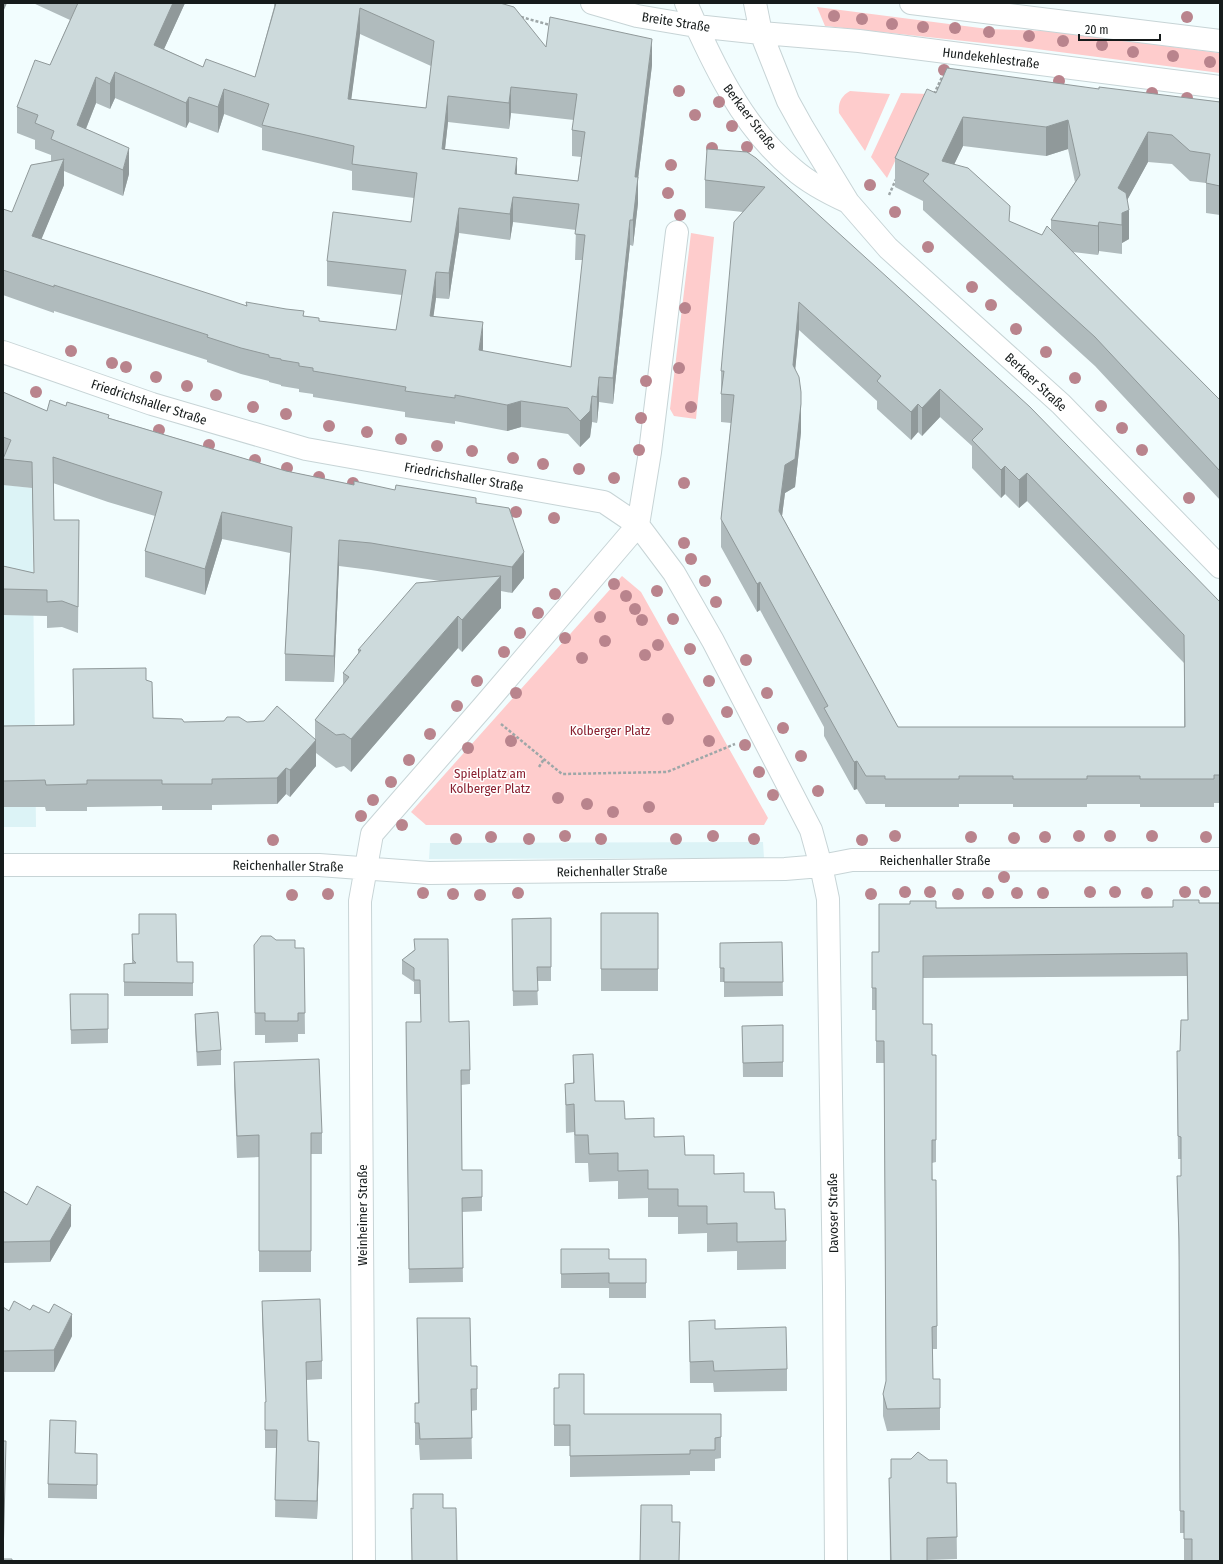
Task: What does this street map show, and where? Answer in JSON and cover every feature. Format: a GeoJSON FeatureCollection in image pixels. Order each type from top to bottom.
{"type":"FeatureCollection","features":[{"type":"Feature","properties":{"kind":"street","name":"Breite Straße"},"geometry":{"type":"LineString","coordinates":[[592,3],[637,16],[696,26],[762,33]]}},
{"type":"Feature","properties":{"kind":"street","name":"Berkaer Straße"},"geometry":{"type":"LineString","coordinates":[[686,3],[724,83],[759,133],[793,169],[823,190],[848,202]]}},
{"type":"Feature","properties":{"kind":"street","name":"Berkaer Straße"},"geometry":{"type":"LineString","coordinates":[[755,3],[762,33],[788,101],[848,202],[888,248],[1061,404],[1220,567]]}},
{"type":"Feature","properties":{"kind":"street"},"geometry":{"type":"LineString","coordinates":[[910,3],[1220,41]]}},
{"type":"Feature","properties":{"kind":"street","name":"Hundekehlestraße"},"geometry":{"type":"LineString","coordinates":[[762,33],[859,41],[1220,87]]}},
{"type":"Feature","properties":{"kind":"street"},"geometry":{"type":"LineString","coordinates":[[366,869],[372,834],[638,525],[650,452],[677,232]]}},
{"type":"Feature","properties":{"kind":"street","name":"Friedrichshaller Straße"},"geometry":{"type":"LineString","coordinates":[[3,352],[152,404],[306,449],[604,502],[638,525]]}},
{"type":"Feature","properties":{"kind":"street"},"geometry":{"type":"LineString","coordinates":[[638,525],[670,566],[713,641],[811,830],[821,866]]}},
{"type":"Feature","properties":{"kind":"street","name":"Reichenhaller Straße"},"geometry":{"type":"LineString","coordinates":[[3,865],[319,865],[436,873],[785,869],[821,866],[852,860],[1220,859]]}},
{"type":"Feature","properties":{"kind":"street","name":"Davoser Straße"},"geometry":{"type":"LineString","coordinates":[[821,866],[828,899],[834,1296],[836,1561]]}},
{"type":"Feature","properties":{"kind":"street","name":"Weinheimer Straße"},"geometry":{"type":"LineString","coordinates":[[364,1561],[360,901],[366,869]]}},
{"type":"Feature","properties":{"kind":"path"},"geometry":{"type":"LineString","coordinates":[[520,17],[556,27]]}},
{"type":"Feature","properties":{"kind":"path"},"geometry":{"type":"LineString","coordinates":[[933,97],[942,76]]}},
{"type":"Feature","properties":{"kind":"path"},"geometry":{"type":"LineString","coordinates":[[889,195],[898,174]]}},
{"type":"Feature","properties":{"kind":"path"},"geometry":{"type":"LineString","coordinates":[[498,720],[562,774],[667,772],[735,744]]}},
{"type":"Feature","properties":{"kind":"path"},"geometry":{"type":"LineString","coordinates":[[539,767],[544,759]]}},
{"type":"Feature","properties":{"kind":"shaded area"},"geometry":{"type":"Polygon","coordinates":[[[3,463],[11,466],[6,485],[32,488],[36,827],[3,827],[3,463]]]}},
{"type":"Feature","properties":{"kind":"shaded area"},"geometry":{"type":"Polygon","coordinates":[[[763,842],[764,858],[429,859],[430,843],[763,842]]]}},
{"type":"Feature","properties":{"kind":"green space"},"geometry":{"type":"Polygon","coordinates":[[[817,7],[988,29],[1050,31],[1220,53],[1220,73],[1021,47],[825,26],[817,7]]]}},
{"type":"Feature","properties":{"kind":"green space"},"geometry":{"type":"Polygon","coordinates":[[[850,91],[890,94],[865,151],[839,113],[841,100],[844,95],[850,91]]]}},
{"type":"Feature","properties":{"kind":"green space"},"geometry":{"type":"Polygon","coordinates":[[[901,93],[927,94],[887,178],[871,157],[901,93]]]}},
{"type":"Feature","properties":{"kind":"green space"},"geometry":{"type":"Polygon","coordinates":[[[691,233],[714,237],[696,419],[674,416],[670,409],[691,233]]]}},
{"type":"Feature","properties":{"kind":"green space","name":"Kolberger Platz"},"geometry":{"type":"Polygon","coordinates":[[[622,576],[641,592],[768,818],[764,825],[426,825],[411,812],[622,576]]]}},
{"type":"Feature","properties":{"kind":"building"},"geometry":{"type":"Polygon","coordinates":[[[78,3],[173,3],[154,45],[203,67],[206,59],[255,77],[276,3],[500,3],[514,7],[546,47],[550,17],[652,39],[635,177],[638,177],[633,220],[630,220],[613,378],[599,377],[597,397],[592,396],[590,411],[580,421],[568,408],[521,401],[507,405],[455,395],[455,398],[405,391],[406,387],[313,371],[313,368],[299,366],[299,363],[269,357],[269,355],[207,337],[208,335],[3,270],[3,209],[12,212],[31,165],[64,159],[32,236],[247,306],[246,302],[304,311],[303,316],[319,318],[319,321],[396,330],[406,270],[327,261],[333,212],[411,222],[417,173],[352,164],[354,146],[262,125],[269,104],[224,89],[218,107],[189,97],[186,103],[115,72],[110,84],[96,77],[77,125],[129,148],[123,170],[51,139],[54,131],[35,123],[38,115],[17,107],[35,60],[50,65],[78,3]],[[360,8],[348,99],[426,108],[434,41],[360,8]],[[511,87],[509,103],[448,96],[442,149],[517,158],[515,174],[578,181],[585,132],[572,130],[577,94],[511,87]],[[513,197],[510,214],[459,208],[449,273],[436,272],[430,316],[483,322],[479,350],[571,367],[585,235],[575,234],[579,204],[513,197]]]}},
{"type":"Feature","properties":{"kind":"building"},"geometry":{"type":"Polygon","coordinates":[[[947,68],[1099,89],[1099,87],[1220,102],[1220,186],[1206,183],[1210,154],[1190,151],[1172,135],[1148,132],[1118,188],[1126,193],[1129,210],[1122,213],[1122,225],[1099,222],[1098,226],[1051,220],[1080,175],[1068,120],[1046,127],[963,117],[942,161],[968,168],[1010,206],[1009,221],[1042,235],[1047,226],[1220,400],[1220,471],[1095,337],[923,181],[929,174],[895,158],[927,89],[936,93],[947,68]]]}},
{"type":"Feature","properties":{"kind":"building"},"geometry":{"type":"Polygon","coordinates":[[[707,149],[747,152],[756,158],[1030,407],[1220,602],[1220,775],[1214,775],[1214,779],[1140,779],[1140,776],[1087,776],[1087,779],[1013,779],[1013,776],[959,776],[959,779],[885,779],[885,776],[866,776],[857,761],[854,762],[824,708],[828,706],[760,582],[757,584],[721,519],[734,395],[721,394],[724,371],[721,371],[734,222],[765,187],[705,180],[707,149]],[[799,302],[793,365],[799,377],[801,404],[795,459],[785,465],[779,511],[898,727],[1185,727],[1184,635],[1027,473],[1019,480],[1005,466],[1001,470],[972,440],[983,429],[940,389],[922,408],[918,404],[911,412],[877,381],[881,376],[799,302]]]}},
{"type":"Feature","properties":{"kind":"building"},"geometry":{"type":"Polygon","coordinates":[[[3,392],[47,411],[50,400],[66,406],[67,402],[109,415],[108,418],[286,471],[354,485],[354,481],[395,490],[396,485],[476,498],[476,503],[509,508],[524,552],[512,567],[371,543],[339,540],[334,656],[285,654],[292,527],[222,512],[205,569],[145,551],[162,492],[53,457],[54,520],[79,520],[78,607],[62,601],[47,602],[47,590],[3,589],[3,566],[34,573],[32,462],[3,459],[11,440],[3,437],[3,392]]]}},
{"type":"Feature","properties":{"kind":"building"},"geometry":{"type":"Polygon","coordinates":[[[501,576],[462,620],[458,616],[351,739],[344,734],[336,735],[315,720],[349,677],[343,673],[361,650],[358,650],[416,583],[501,576]]]}},
{"type":"Feature","properties":{"kind":"building"},"geometry":{"type":"Polygon","coordinates":[[[146,668],[146,680],[152,682],[153,718],[182,719],[184,722],[224,721],[227,717],[239,717],[247,722],[264,721],[277,706],[316,740],[290,770],[286,768],[277,778],[212,779],[212,784],[162,784],[162,780],[87,780],[87,784],[46,785],[45,780],[3,781],[3,726],[74,725],[73,669],[146,668]]]}},
{"type":"Feature","properties":{"kind":"building"},"geometry":{"type":"Polygon","coordinates":[[[1173,900],[1199,900],[1199,903],[1220,903],[1220,1561],[1192,1561],[1192,1539],[1184,1539],[1184,1511],[1180,1511],[1179,1239],[1177,1176],[1181,1176],[1181,1137],[1178,1136],[1177,1051],[1180,1051],[1181,1020],[1188,1020],[1187,953],[923,956],[923,1024],[932,1024],[932,1055],[936,1055],[936,1140],[932,1140],[932,1180],[936,1180],[937,1326],[932,1327],[933,1379],[940,1379],[940,1408],[887,1409],[883,1394],[886,1381],[884,1041],[876,1041],[876,988],[872,988],[872,952],[879,952],[879,904],[910,904],[910,901],[936,901],[936,908],[1173,907],[1173,900]]]}},
{"type":"Feature","properties":{"kind":"building"},"geometry":{"type":"Polygon","coordinates":[[[601,913],[658,913],[658,969],[601,969],[601,913]]]}},
{"type":"Feature","properties":{"kind":"building"},"geometry":{"type":"Polygon","coordinates":[[[139,914],[176,914],[177,962],[193,962],[193,983],[124,982],[124,964],[136,963],[133,960],[132,934],[139,934],[139,914]]]}},
{"type":"Feature","properties":{"kind":"building"},"geometry":{"type":"Polygon","coordinates":[[[551,918],[551,967],[537,967],[538,991],[513,991],[512,919],[551,918]]]}},
{"type":"Feature","properties":{"kind":"building"},"geometry":{"type":"Polygon","coordinates":[[[261,936],[271,936],[276,940],[295,940],[295,948],[304,948],[305,1013],[298,1013],[298,1021],[265,1021],[265,1013],[255,1013],[254,945],[261,936]]]}},
{"type":"Feature","properties":{"kind":"building"},"geometry":{"type":"Polygon","coordinates":[[[414,939],[448,939],[449,1022],[469,1021],[470,1070],[461,1070],[462,1170],[482,1170],[482,1197],[462,1198],[463,1268],[409,1269],[406,1022],[421,1022],[420,980],[414,980],[414,968],[402,960],[415,950],[414,939]]]}},
{"type":"Feature","properties":{"kind":"building"},"geometry":{"type":"Polygon","coordinates":[[[782,942],[783,982],[724,982],[724,968],[720,968],[720,943],[782,942]]]}},
{"type":"Feature","properties":{"kind":"building"},"geometry":{"type":"Polygon","coordinates":[[[70,994],[108,994],[108,1029],[71,1030],[70,994]]]}},
{"type":"Feature","properties":{"kind":"building"},"geometry":{"type":"Polygon","coordinates":[[[218,1012],[221,1050],[197,1052],[195,1014],[218,1012]]]}},
{"type":"Feature","properties":{"kind":"building"},"geometry":{"type":"Polygon","coordinates":[[[783,1025],[783,1062],[743,1063],[742,1026],[783,1025]]]}},
{"type":"Feature","properties":{"kind":"building"},"geometry":{"type":"Polygon","coordinates":[[[593,1054],[595,1101],[624,1101],[625,1119],[654,1118],[654,1137],[684,1136],[685,1155],[714,1155],[714,1174],[744,1173],[744,1192],[774,1192],[775,1209],[785,1209],[786,1241],[737,1242],[737,1223],[707,1224],[707,1206],[678,1206],[678,1189],[648,1189],[648,1170],[618,1171],[618,1153],[589,1154],[588,1135],[575,1135],[574,1104],[566,1105],[565,1084],[574,1083],[573,1055],[593,1054]]]}},
{"type":"Feature","properties":{"kind":"building"},"geometry":{"type":"Polygon","coordinates":[[[319,1059],[322,1133],[311,1133],[311,1251],[259,1251],[259,1135],[237,1136],[234,1062],[319,1059]]]}},
{"type":"Feature","properties":{"kind":"building"},"geometry":{"type":"Polygon","coordinates":[[[37,1186],[71,1205],[50,1241],[3,1242],[3,1191],[27,1205],[37,1186]]]}},
{"type":"Feature","properties":{"kind":"building"},"geometry":{"type":"Polygon","coordinates":[[[561,1249],[609,1249],[609,1259],[646,1259],[646,1283],[609,1283],[609,1273],[561,1274],[561,1249]]]}},
{"type":"Feature","properties":{"kind":"building"},"geometry":{"type":"Polygon","coordinates":[[[320,1299],[322,1361],[306,1362],[308,1441],[319,1442],[317,1501],[275,1500],[277,1430],[265,1430],[266,1402],[262,1301],[320,1299]]]}},
{"type":"Feature","properties":{"kind":"building"},"geometry":{"type":"Polygon","coordinates":[[[14,1301],[30,1310],[33,1305],[49,1313],[54,1304],[72,1314],[54,1350],[3,1351],[3,1307],[9,1311],[14,1301]]]}},
{"type":"Feature","properties":{"kind":"building"},"geometry":{"type":"Polygon","coordinates":[[[417,1318],[470,1318],[471,1366],[477,1366],[477,1389],[471,1389],[472,1438],[420,1439],[419,1423],[415,1423],[415,1403],[419,1403],[417,1318]]]}},
{"type":"Feature","properties":{"kind":"building"},"geometry":{"type":"Polygon","coordinates":[[[715,1320],[715,1329],[786,1327],[787,1369],[714,1371],[713,1361],[690,1362],[689,1321],[715,1320]]]}},
{"type":"Feature","properties":{"kind":"building"},"geometry":{"type":"Polygon","coordinates":[[[559,1374],[584,1374],[584,1414],[721,1414],[721,1437],[715,1438],[715,1450],[690,1450],[690,1454],[570,1456],[570,1425],[554,1425],[554,1388],[559,1388],[559,1374]]]}},
{"type":"Feature","properties":{"kind":"building"},"geometry":{"type":"Polygon","coordinates":[[[50,1420],[76,1421],[75,1453],[97,1454],[97,1485],[48,1484],[50,1420]]]}},
{"type":"Feature","properties":{"kind":"building"},"geometry":{"type":"Polygon","coordinates":[[[3,1441],[6,1441],[3,1559],[3,1441]]]}},
{"type":"Feature","properties":{"kind":"building"},"geometry":{"type":"Polygon","coordinates":[[[918,1452],[929,1460],[947,1460],[947,1483],[956,1483],[957,1537],[927,1538],[927,1561],[891,1561],[889,1478],[891,1478],[891,1459],[911,1459],[918,1452]]]}},
{"type":"Feature","properties":{"kind":"building"},"geometry":{"type":"Polygon","coordinates":[[[413,1494],[443,1494],[443,1508],[456,1508],[457,1561],[412,1561],[411,1508],[413,1509],[413,1494]]]}},
{"type":"Feature","properties":{"kind":"building"},"geometry":{"type":"Polygon","coordinates":[[[641,1505],[672,1505],[672,1522],[680,1522],[679,1561],[640,1561],[641,1505]]]}},
{"type":"Feature","properties":{"kind":"building"},"geometry":{"type":"Polygon","coordinates":[[[3,1559],[12,1559],[12,1561],[3,1561],[3,1559]]]}},
{"type":"Feature","properties":{"kind":"park label","name":"Spielplatz am Kolberger Platz"},"geometry":{"type":"Point","coordinates":[490,780]}}]}
